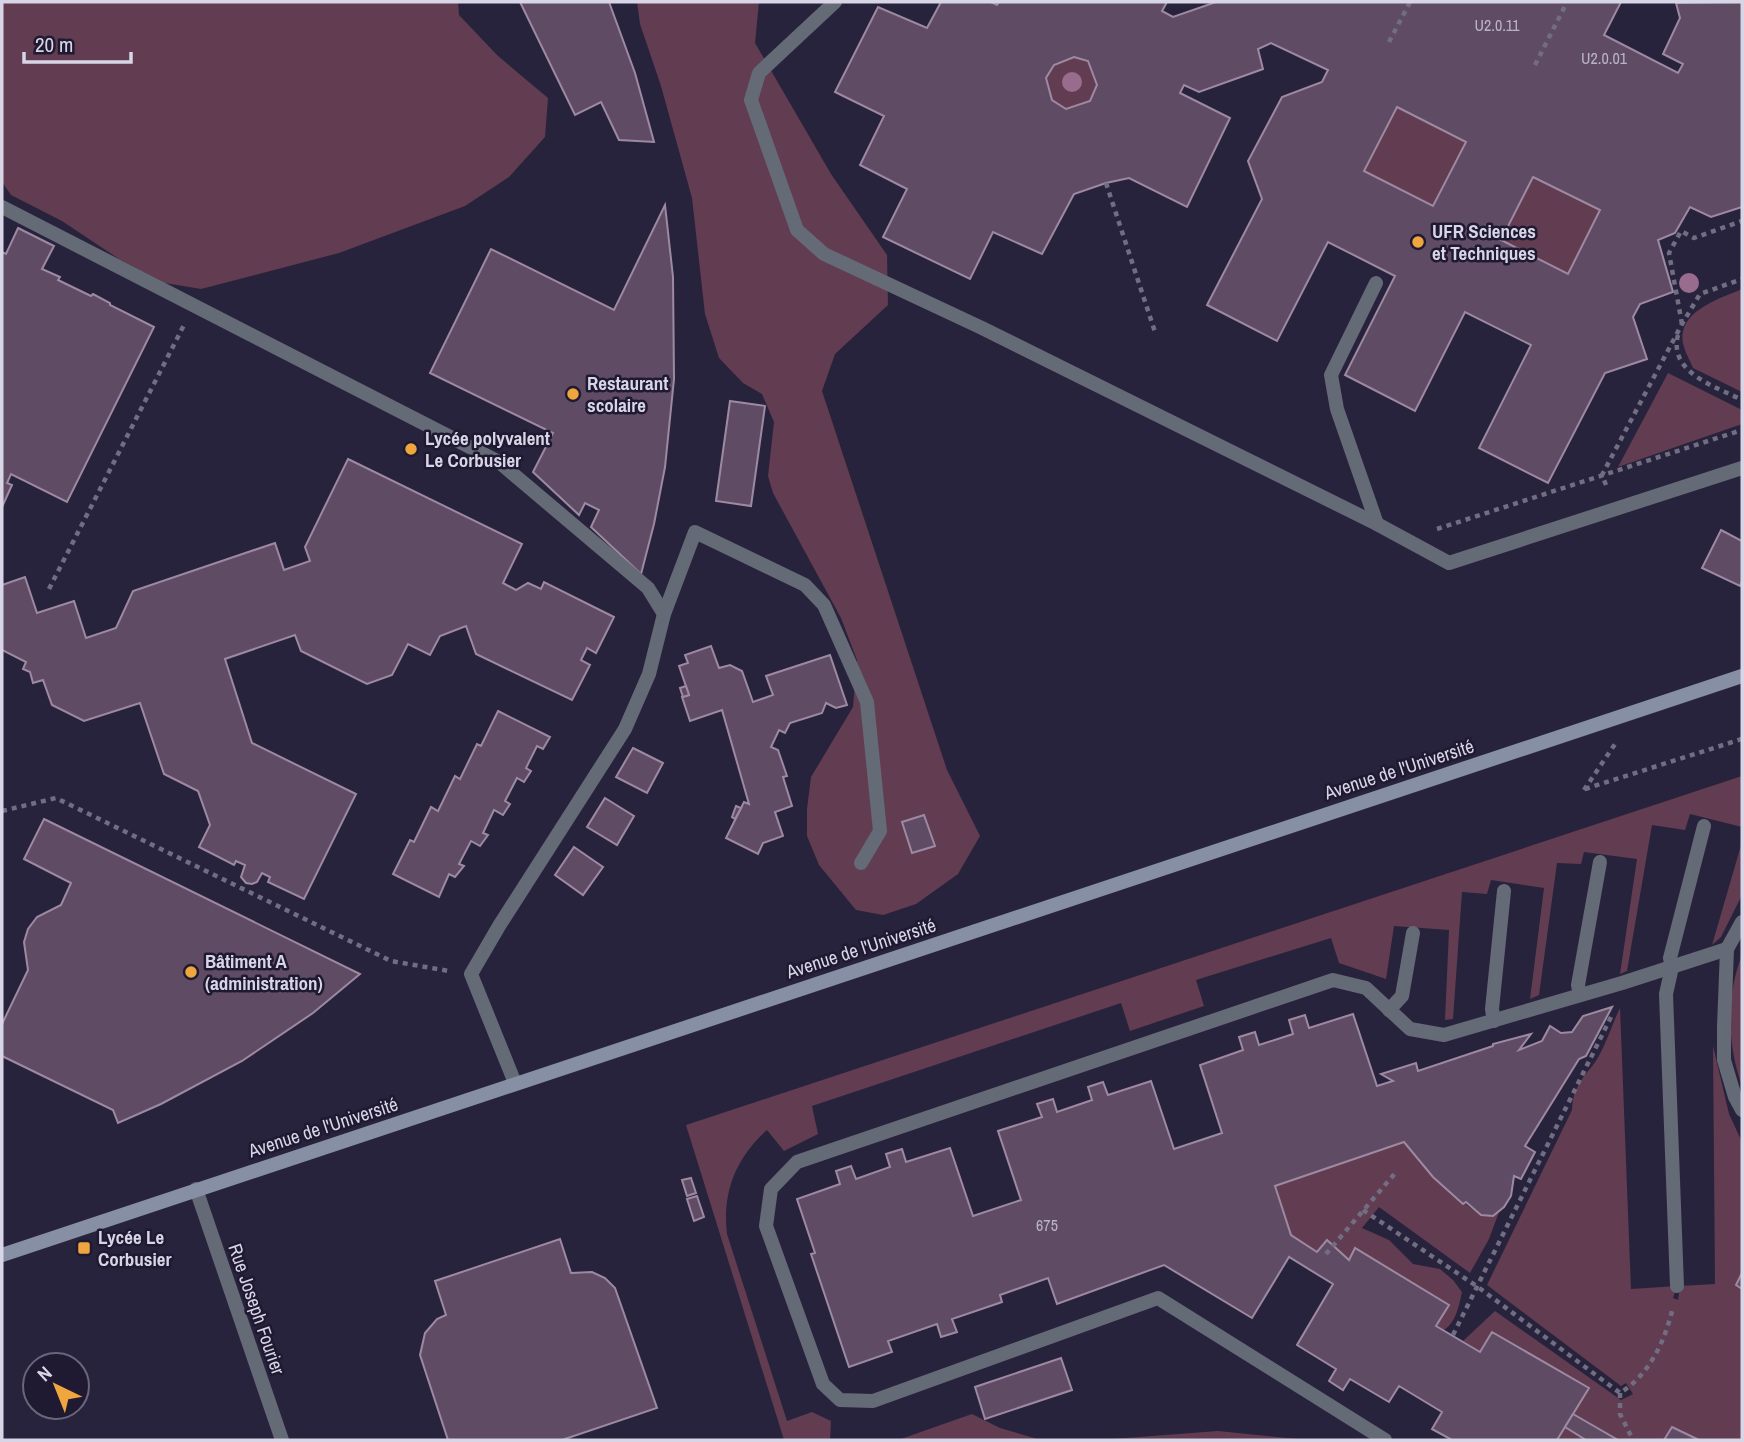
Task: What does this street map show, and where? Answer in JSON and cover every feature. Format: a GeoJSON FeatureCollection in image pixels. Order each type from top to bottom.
{"type":"FeatureCollection","features":[{"type":"Feature","properties":{"kind":"street"},"geometry":{"type":"LineString","coordinates":[[835,2],[759,73],[751,100],[797,230],[824,254],[982,328],[1449,562],[1742,468]]}},
{"type":"Feature","properties":{"kind":"street"},"geometry":{"type":"LineString","coordinates":[[2,207],[499,462],[648,588],[664,614]]}},
{"type":"Feature","properties":{"kind":"street"},"geometry":{"type":"LineString","coordinates":[[1376,283],[1331,375],[1337,409],[1377,524]]}},
{"type":"Feature","properties":{"kind":"street"},"geometry":{"type":"LineString","coordinates":[[515,1083],[471,974],[625,729],[649,674],[664,614],[695,532],[804,585],[824,605],[867,702],[880,831],[861,863]]}},
{"type":"Feature","properties":{"kind":"street","name":"Avenue de l'Université"},"geometry":{"type":"LineString","coordinates":[[2,1255],[1739,679]]}},
{"type":"Feature","properties":{"kind":"street"},"geometry":{"type":"LineString","coordinates":[[1677,1286],[1666,994],[1672,967],[1670,958],[1704,826]]}},
{"type":"Feature","properties":{"kind":"street"},"geometry":{"type":"LineString","coordinates":[[1580,995],[1578,985],[1600,862]]}},
{"type":"Feature","properties":{"kind":"street"},"geometry":{"type":"LineString","coordinates":[[1494,1021],[1492,1009],[1504,891]]}},
{"type":"Feature","properties":{"kind":"street"},"geometry":{"type":"LineString","coordinates":[[1742,922],[1727,949],[1724,1060],[1735,1097],[1742,1110]]}},
{"type":"Feature","properties":{"kind":"street"},"geometry":{"type":"LineString","coordinates":[[1389,1010],[1402,996],[1413,933]]}},
{"type":"Feature","properties":{"kind":"street"},"geometry":{"type":"LineString","coordinates":[[1384,1440],[1158,1298],[873,1401],[840,1401],[823,1384],[766,1226],[771,1189],[797,1162],[1333,980],[1366,988],[1410,1029],[1444,1035],[1727,949]]}},
{"type":"Feature","properties":{"kind":"street","name":"Rue Joseph Fourier"},"geometry":{"type":"LineString","coordinates":[[196,1189],[282,1440]]}},
{"type":"Feature","properties":{"kind":"path"},"geometry":{"type":"LineString","coordinates":[[1389,42],[1410,2]]}},
{"type":"Feature","properties":{"kind":"path"},"geometry":{"type":"LineString","coordinates":[[1535,65],[1567,2]]}},
{"type":"Feature","properties":{"kind":"path"},"geometry":{"type":"LineString","coordinates":[[1106,183],[1155,331]]}},
{"type":"Feature","properties":{"kind":"path"},"geometry":{"type":"LineString","coordinates":[[1742,221],[1693,239],[1681,231],[1669,253],[1682,324],[1676,340],[1677,351],[1684,366],[1696,378],[1742,400]]}},
{"type":"Feature","properties":{"kind":"path"},"geometry":{"type":"LineString","coordinates":[[1602,475],[1700,294],[1742,279]]}},
{"type":"Feature","properties":{"kind":"path"},"geometry":{"type":"LineString","coordinates":[[50,589],[194,306]]}},
{"type":"Feature","properties":{"kind":"path"},"geometry":{"type":"LineString","coordinates":[[1434,530],[1742,430]]}},
{"type":"Feature","properties":{"kind":"path"},"geometry":{"type":"LineString","coordinates":[[1584,789],[1742,739]]}},
{"type":"Feature","properties":{"kind":"path"},"geometry":{"type":"LineString","coordinates":[[2,811],[56,798],[391,961],[471,974]]}},
{"type":"Feature","properties":{"kind":"path"},"geometry":{"type":"LineString","coordinates":[[1453,1335],[1612,1014],[1624,998],[1622,983]]}},
{"type":"Feature","properties":{"kind":"path"},"geometry":{"type":"LineString","coordinates":[[1326,1254],[1398,1171]]}},
{"type":"Feature","properties":{"kind":"path"},"geometry":{"type":"LineString","coordinates":[[1363,1210],[1478,1287],[1620,1393]]}},
{"type":"Feature","properties":{"kind":"path"},"geometry":{"type":"LineString","coordinates":[[1620,1393],[1633,1385],[1651,1361],[1668,1329],[1677,1286]]}},
{"type":"Feature","properties":{"kind":"path"},"geometry":{"type":"LineString","coordinates":[[1620,1393],[1620,1414],[1633,1440]]}},
{"type":"Feature","properties":{"kind":"shaded area"},"geometry":{"type":"Polygon","coordinates":[[[2,2],[458,2],[459,15],[498,56],[548,98],[545,137],[509,177],[465,206],[339,253],[201,289],[165,283],[119,259],[62,221],[11,195],[2,182],[2,2]]]}},
{"type":"Feature","properties":{"kind":"shaded area"},"geometry":{"type":"Polygon","coordinates":[[[637,2],[759,2],[755,43],[831,174],[887,255],[888,305],[835,354],[822,391],[947,770],[980,836],[958,874],[916,904],[883,915],[856,910],[819,865],[807,836],[811,777],[853,707],[857,660],[841,618],[773,493],[768,476],[774,422],[762,394],[743,383],[719,358],[705,314],[692,198],[661,86],[640,24],[637,2]]]}},
{"type":"Feature","properties":{"kind":"shaded area"},"geometry":{"type":"Polygon","coordinates":[[[1074,57],[1088,61],[1097,85],[1090,101],[1066,109],[1052,100],[1046,78],[1054,65],[1074,57]]]}},
{"type":"Feature","properties":{"kind":"shaded area"},"geometry":{"type":"Polygon","coordinates":[[[1397,107],[1466,142],[1433,206],[1364,171],[1397,107]]]}},
{"type":"Feature","properties":{"kind":"shaded area"},"geometry":{"type":"Polygon","coordinates":[[[1533,177],[1600,210],[1568,274],[1501,240],[1533,177]]]}},
{"type":"Feature","properties":{"kind":"shaded area"},"geometry":{"type":"Polygon","coordinates":[[[1742,289],[1742,392],[1693,368],[1684,347],[1683,335],[1692,316],[1711,303],[1742,289]]]}},
{"type":"Feature","properties":{"kind":"shaded area"},"geometry":{"type":"Polygon","coordinates":[[[1668,373],[1742,410],[1742,424],[1618,467],[1668,373]]]}},
{"type":"Feature","properties":{"kind":"shaded area"},"geometry":{"type":"Polygon","coordinates":[[[1742,776],[1742,827],[1690,814],[1685,830],[1652,825],[1627,971],[1620,974],[1637,859],[1584,852],[1581,864],[1557,863],[1539,995],[1530,999],[1544,888],[1491,880],[1487,894],[1462,892],[1453,1019],[1445,1020],[1449,930],[1394,926],[1386,979],[1339,963],[1331,938],[1196,980],[1204,1006],[1130,1031],[1121,1003],[812,1106],[818,1134],[784,1151],[767,1130],[739,1164],[729,1190],[727,1234],[787,1421],[812,1412],[831,1421],[830,1440],[784,1440],[686,1125],[1742,776]]]}},
{"type":"Feature","properties":{"kind":"shaded area"},"geometry":{"type":"Polygon","coordinates":[[[1742,842],[1742,895],[1721,937],[1712,945],[1742,842]]]}},
{"type":"Feature","properties":{"kind":"shaded area"},"geometry":{"type":"Polygon","coordinates":[[[1742,955],[1742,1086],[1733,1054],[1730,1020],[1733,987],[1742,955]]]}},
{"type":"Feature","properties":{"kind":"shaded area"},"geometry":{"type":"Polygon","coordinates":[[[1620,1008],[1631,1289],[1677,1286],[1673,1298],[1678,1300],[1680,1286],[1715,1284],[1713,1046],[1729,1114],[1742,1142],[1742,1273],[1736,1285],[1742,1289],[1742,1440],[1699,1440],[1679,1430],[1671,1430],[1664,1440],[1557,1440],[1589,1388],[1492,1332],[1480,1352],[1463,1341],[1495,1311],[1621,1400],[1633,1394],[1626,1383],[1621,1386],[1487,1285],[1572,1110],[1578,1085],[1601,1052],[1620,1008]]]}},
{"type":"Feature","properties":{"kind":"shaded area"},"geometry":{"type":"Polygon","coordinates":[[[1404,1142],[1459,1199],[1481,1215],[1499,1212],[1489,1239],[1470,1273],[1379,1207],[1362,1228],[1389,1240],[1413,1264],[1440,1269],[1453,1280],[1462,1292],[1454,1318],[1444,1330],[1436,1326],[1448,1305],[1356,1248],[1349,1260],[1326,1241],[1317,1252],[1291,1235],[1275,1186],[1404,1142]]]}},
{"type":"Feature","properties":{"kind":"shaded area"},"geometry":{"type":"Polygon","coordinates":[[[972,1414],[1000,1428],[1041,1440],[898,1440],[972,1414]]]}},
{"type":"Feature","properties":{"kind":"shaded area"},"geometry":{"type":"Polygon","coordinates":[[[1218,1431],[1306,1440],[1099,1440],[1218,1431]]]}},
{"type":"Feature","properties":{"kind":"building"},"geometry":{"type":"Polygon","coordinates":[[[520,2],[609,2],[635,73],[654,142],[619,140],[601,102],[575,115],[520,2]]]}},
{"type":"Feature","properties":{"kind":"building","name":"UFR Sciences et Techniques"},"geometry":{"type":"Polygon","coordinates":[[[941,2],[991,2],[997,5],[999,2],[1167,2],[1162,11],[1173,17],[1216,2],[1621,2],[1604,35],[1678,73],[1683,64],[1663,54],[1680,18],[1676,3],[1742,2],[1742,207],[1711,217],[1690,207],[1675,233],[1658,240],[1673,292],[1640,304],[1633,317],[1647,359],[1605,373],[1548,483],[1479,448],[1531,345],[1465,312],[1415,411],[1345,375],[1395,276],[1328,242],[1277,341],[1207,305],[1262,199],[1248,161],[1282,97],[1322,82],[1328,70],[1271,43],[1258,49],[1263,69],[1199,92],[1184,85],[1180,93],[1230,118],[1187,207],[1129,178],[1106,183],[1074,194],[1042,254],[993,232],[970,279],[883,237],[907,189],[860,165],[884,116],[835,92],[878,7],[927,28],[941,2]],[[1074,57],[1054,65],[1046,78],[1052,100],[1066,109],[1090,101],[1097,85],[1088,61],[1074,57]],[[1397,107],[1364,171],[1433,206],[1466,142],[1397,107]],[[1533,177],[1501,240],[1568,274],[1600,210],[1533,177]]]}},
{"type":"Feature","properties":{"kind":"building","name":"Restaurant scolaire"},"geometry":{"type":"Polygon","coordinates":[[[665,205],[673,277],[674,379],[665,467],[641,574],[591,527],[599,510],[585,503],[579,515],[533,472],[553,433],[430,373],[491,249],[614,310],[665,205]]]}},
{"type":"Feature","properties":{"kind":"building"},"geometry":{"type":"Polygon","coordinates":[[[18,228],[54,246],[42,269],[60,277],[58,280],[91,296],[93,294],[154,327],[67,502],[11,474],[7,483],[12,485],[2,507],[2,252],[6,254],[18,228]]]}},
{"type":"Feature","properties":{"kind":"building"},"geometry":{"type":"Polygon","coordinates":[[[730,401],[765,406],[751,506],[716,501],[730,401]]]}},
{"type":"Feature","properties":{"kind":"building"},"geometry":{"type":"Polygon","coordinates":[[[348,459],[522,544],[503,583],[516,590],[528,583],[541,589],[544,582],[614,617],[596,653],[587,648],[581,660],[590,665],[572,700],[476,654],[466,626],[440,636],[430,655],[408,644],[392,675],[367,684],[301,651],[295,635],[225,659],[252,743],[356,794],[304,899],[268,882],[270,877],[262,873],[257,882],[246,883],[241,877],[245,865],[236,861],[234,865],[199,847],[210,825],[198,791],[164,774],[140,703],[84,721],[52,705],[43,680],[33,683],[30,672],[23,669],[26,662],[2,650],[2,585],[25,577],[37,613],[74,601],[86,638],[116,628],[133,591],[275,543],[284,570],[310,561],[305,547],[348,459]]]}},
{"type":"Feature","properties":{"kind":"building"},"geometry":{"type":"Polygon","coordinates":[[[1721,530],[1742,541],[1740,586],[1702,568],[1721,530]]]}},
{"type":"Feature","properties":{"kind":"building"},"geometry":{"type":"Polygon","coordinates":[[[711,646],[719,668],[730,665],[742,671],[753,702],[773,695],[766,676],[830,655],[847,705],[836,708],[826,703],[822,713],[790,723],[785,733],[779,730],[771,747],[778,750],[787,776],[783,777],[792,806],[775,812],[783,836],[763,843],[758,854],[726,838],[744,802],[749,804],[722,710],[690,721],[682,697],[689,695],[679,666],[688,663],[685,655],[711,646]]]}},
{"type":"Feature","properties":{"kind":"building"},"geometry":{"type":"Polygon","coordinates":[[[686,686],[689,695],[683,697],[680,688],[686,686]]]}},
{"type":"Feature","properties":{"kind":"building"},"geometry":{"type":"Polygon","coordinates":[[[498,711],[550,737],[543,749],[537,746],[526,768],[531,771],[524,782],[517,778],[505,801],[510,804],[503,815],[494,810],[483,833],[488,835],[480,846],[471,841],[459,864],[464,866],[455,877],[449,874],[439,897],[393,874],[410,840],[414,842],[431,807],[438,811],[455,776],[460,779],[477,744],[481,746],[498,711]]]}},
{"type":"Feature","properties":{"kind":"building"},"geometry":{"type":"Polygon","coordinates":[[[633,748],[663,763],[647,793],[616,777],[633,748]]]}},
{"type":"Feature","properties":{"kind":"building"},"geometry":{"type":"Polygon","coordinates":[[[605,798],[634,816],[617,845],[587,827],[605,798]]]}},
{"type":"Feature","properties":{"kind":"building"},"geometry":{"type":"Polygon","coordinates":[[[736,806],[741,808],[735,819],[732,817],[736,806]]]}},
{"type":"Feature","properties":{"kind":"building"},"geometry":{"type":"Polygon","coordinates":[[[924,815],[935,846],[912,853],[902,822],[924,815]]]}},
{"type":"Feature","properties":{"kind":"building","name":"Bâtiment A (administration)"},"geometry":{"type":"Polygon","coordinates":[[[44,819],[360,974],[313,1013],[242,1061],[161,1104],[118,1123],[113,1110],[2,1056],[2,1024],[28,970],[24,942],[28,929],[37,917],[61,905],[71,883],[24,859],[44,819]]]}},
{"type":"Feature","properties":{"kind":"building"},"geometry":{"type":"Polygon","coordinates":[[[574,847],[603,867],[583,895],[555,875],[574,847]]]}},
{"type":"Feature","properties":{"kind":"building"},"geometry":{"type":"Polygon","coordinates":[[[1612,1007],[1586,1056],[1579,1059],[1525,1146],[1535,1152],[1521,1179],[1514,1176],[1511,1196],[1504,1207],[1493,1216],[1481,1215],[1466,1202],[1463,1204],[1433,1177],[1404,1142],[1275,1186],[1291,1235],[1317,1252],[1327,1240],[1349,1260],[1355,1248],[1449,1305],[1436,1326],[1480,1352],[1492,1332],[1589,1388],[1557,1440],[1452,1440],[1432,1429],[1442,1412],[1399,1386],[1389,1402],[1350,1379],[1343,1390],[1329,1381],[1336,1369],[1297,1345],[1333,1284],[1289,1257],[1252,1318],[1164,1265],[1057,1304],[1048,1278],[1000,1295],[1002,1302],[952,1319],[957,1332],[941,1337],[937,1324],[888,1341],[892,1352],[849,1367],[811,1254],[815,1253],[797,1199],[840,1184],[836,1171],[851,1166],[856,1179],[890,1167],[886,1154],[902,1149],[906,1162],[950,1148],[973,1216],[1021,1200],[998,1131],[1042,1117],[1037,1104],[1053,1099],[1057,1112],[1092,1100],[1088,1087],[1103,1082],[1108,1095],[1151,1081],[1174,1149],[1222,1133],[1200,1065],[1243,1050],[1239,1037],[1255,1032],[1259,1045],[1293,1034],[1289,1020],[1305,1015],[1309,1028],[1353,1014],[1377,1086],[1393,1081],[1381,1074],[1416,1063],[1418,1071],[1493,1044],[1531,1034],[1519,1050],[1542,1041],[1550,1026],[1561,1033],[1572,1032],[1583,1016],[1612,1007]]]}},
{"type":"Feature","properties":{"kind":"building"},"geometry":{"type":"Polygon","coordinates":[[[691,1178],[696,1193],[687,1196],[682,1180],[691,1178]]]}},
{"type":"Feature","properties":{"kind":"building"},"geometry":{"type":"Polygon","coordinates":[[[697,1196],[704,1217],[694,1221],[687,1199],[697,1196]]]}},
{"type":"Feature","properties":{"kind":"building"},"geometry":{"type":"Polygon","coordinates":[[[560,1239],[571,1273],[592,1272],[605,1278],[615,1288],[657,1408],[562,1440],[448,1440],[420,1355],[425,1333],[437,1319],[446,1315],[435,1281],[560,1239]]]}},
{"type":"Feature","properties":{"kind":"building"},"geometry":{"type":"Polygon","coordinates":[[[1742,1273],[1742,1289],[1736,1285],[1742,1273]]]}},
{"type":"Feature","properties":{"kind":"building"},"geometry":{"type":"Polygon","coordinates":[[[1061,1358],[1072,1390],[985,1419],[975,1387],[1061,1358]]]}},
{"type":"Feature","properties":{"kind":"building"},"geometry":{"type":"Polygon","coordinates":[[[1573,1414],[1618,1440],[1586,1440],[1565,1427],[1573,1414]]]}},
{"type":"Feature","properties":{"kind":"building"},"geometry":{"type":"Polygon","coordinates":[[[1672,1427],[1699,1440],[1664,1440],[1672,1427]]]}},
{"type":"Feature","properties":{"kind":"place","name":"UFR Sciences et Techniques"},"geometry":{"type":"Point","coordinates":[1418,242]}},
{"type":"Feature","properties":{"kind":"place","name":"Restaurant scolaire"},"geometry":{"type":"Point","coordinates":[573,394]}},
{"type":"Feature","properties":{"kind":"place","name":"Lycée polyvalent Le Corbusier"},"geometry":{"type":"Point","coordinates":[411,449]}},
{"type":"Feature","properties":{"kind":"place","name":"Bâtiment A (administration)"},"geometry":{"type":"Point","coordinates":[191,972]}},
{"type":"Feature","properties":{"kind":"place","name":"Lycée Le Corbusier"},"geometry":{"type":"Point","coordinates":[84,1248]}}]}
